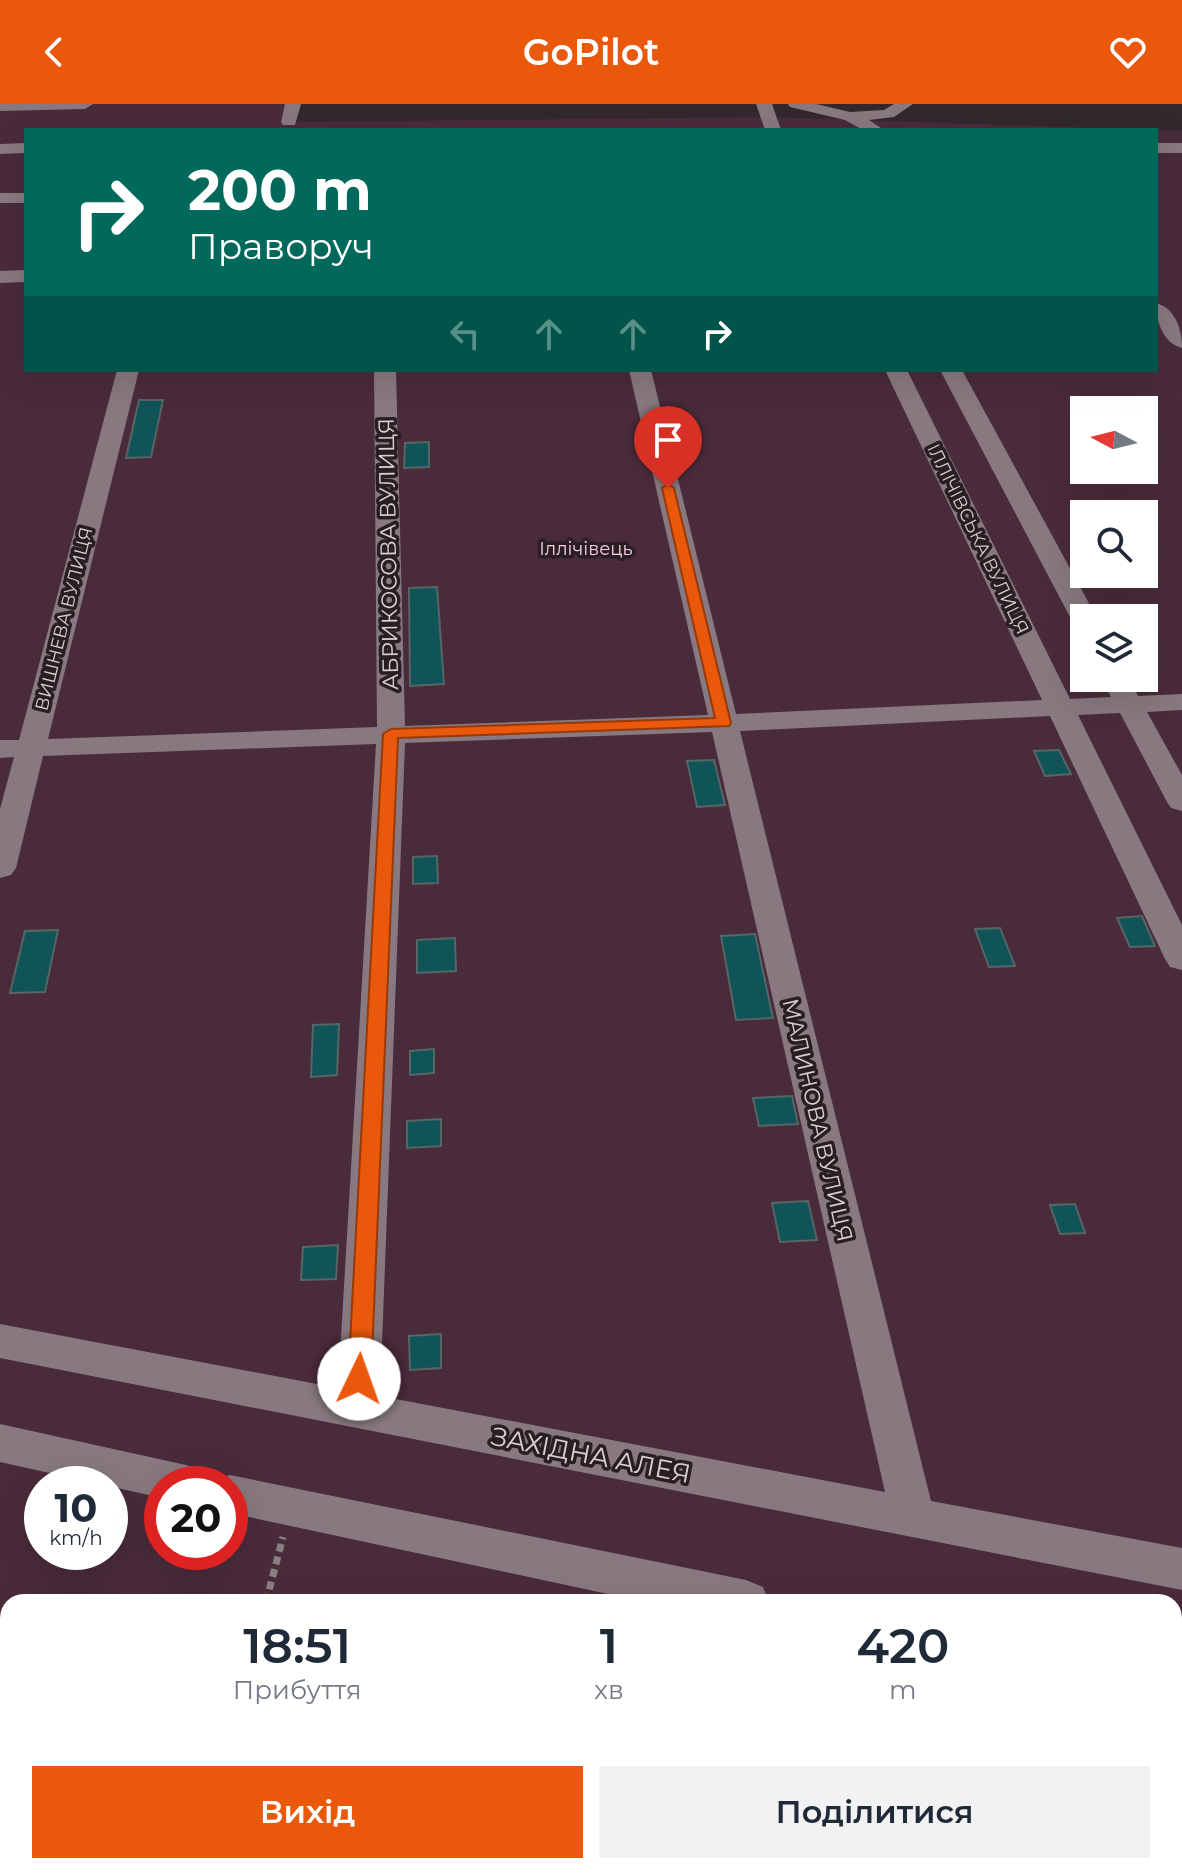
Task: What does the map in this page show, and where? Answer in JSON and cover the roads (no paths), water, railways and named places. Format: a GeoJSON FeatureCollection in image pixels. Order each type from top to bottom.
{"type":"FeatureCollection","features":[{"type":"Feature","properties":{"kind":"street"},"geometry":{"type":"LineString","coordinates":[[0,106],[85,104]]}},
{"type":"Feature","properties":{"kind":"street"},"geometry":{"type":"LineString","coordinates":[[289,122],[293,104]]}},
{"type":"Feature","properties":{"kind":"street"},"geometry":{"type":"LineString","coordinates":[[764,104],[772,128]]}},
{"type":"Feature","properties":{"kind":"street"},"geometry":{"type":"LineString","coordinates":[[796,104],[850,117],[872,128]]}},
{"type":"Feature","properties":{"kind":"street"},"geometry":{"type":"LineString","coordinates":[[850,117],[888,114],[905,104]]}},
{"type":"Feature","properties":{"kind":"street"},"geometry":{"type":"LineString","coordinates":[[820,110],[824,128]]}},
{"type":"Feature","properties":{"kind":"street"},"geometry":{"type":"LineString","coordinates":[[0,149],[24,148]]}},
{"type":"Feature","properties":{"kind":"street"},"geometry":{"type":"LineString","coordinates":[[1158,148],[1182,148]]}},
{"type":"Feature","properties":{"kind":"street"},"geometry":{"type":"LineString","coordinates":[[0,198],[24,198]]}},
{"type":"Feature","properties":{"kind":"street"},"geometry":{"type":"LineString","coordinates":[[0,259],[24,259]]}},
{"type":"Feature","properties":{"kind":"street"},"geometry":{"type":"LineString","coordinates":[[0,277],[24,276]]}},
{"type":"Feature","properties":{"kind":"street"},"geometry":{"type":"LineString","coordinates":[[1158,312],[1182,342]]}},
{"type":"Feature","properties":{"kind":"street","name":"ВИШНЕВА ВУЛИЦЯ"},"geometry":{"type":"LineString","coordinates":[[0,868],[127,372]]}},
{"type":"Feature","properties":{"kind":"street","name":"АБРИКОСОВА ВУЛИЦЯ"},"geometry":{"type":"LineString","coordinates":[[358,1410],[391,734],[385,372]]}},
{"type":"Feature","properties":{"kind":"street","name":"МАЛИНОВА ВУЛИЦЯ"},"geometry":{"type":"LineString","coordinates":[[640,372],[913,1517]]}},
{"type":"Feature","properties":{"kind":"street","name":"ІЛЛІЧІВСЬКА ВУЛИЦЯ"},"geometry":{"type":"LineString","coordinates":[[897,372],[1182,959]]}},
{"type":"Feature","properties":{"kind":"street"},"geometry":{"type":"LineString","coordinates":[[952,372],[1076,604]]}},
{"type":"Feature","properties":{"kind":"street"},"geometry":{"type":"LineString","coordinates":[[1123,692],[1182,802]]}},
{"type":"Feature","properties":{"kind":"street"},"geometry":{"type":"LineString","coordinates":[[0,749],[724,723],[1182,702]]}},
{"type":"Feature","properties":{"kind":"street","name":"ЗАХІДНА АЛЕЯ"},"geometry":{"type":"LineString","coordinates":[[0,1341],[1182,1569]]}},
{"type":"Feature","properties":{"kind":"street"},"geometry":{"type":"LineString","coordinates":[[0,1443],[144,1475]]}},
{"type":"Feature","properties":{"kind":"street"},"geometry":{"type":"LineString","coordinates":[[248,1498],[708,1594]]}},
{"type":"Feature","properties":{"kind":"park label","name":"Іллічівець"},"geometry":{"type":"Point","coordinates":[586,549]}}]}
